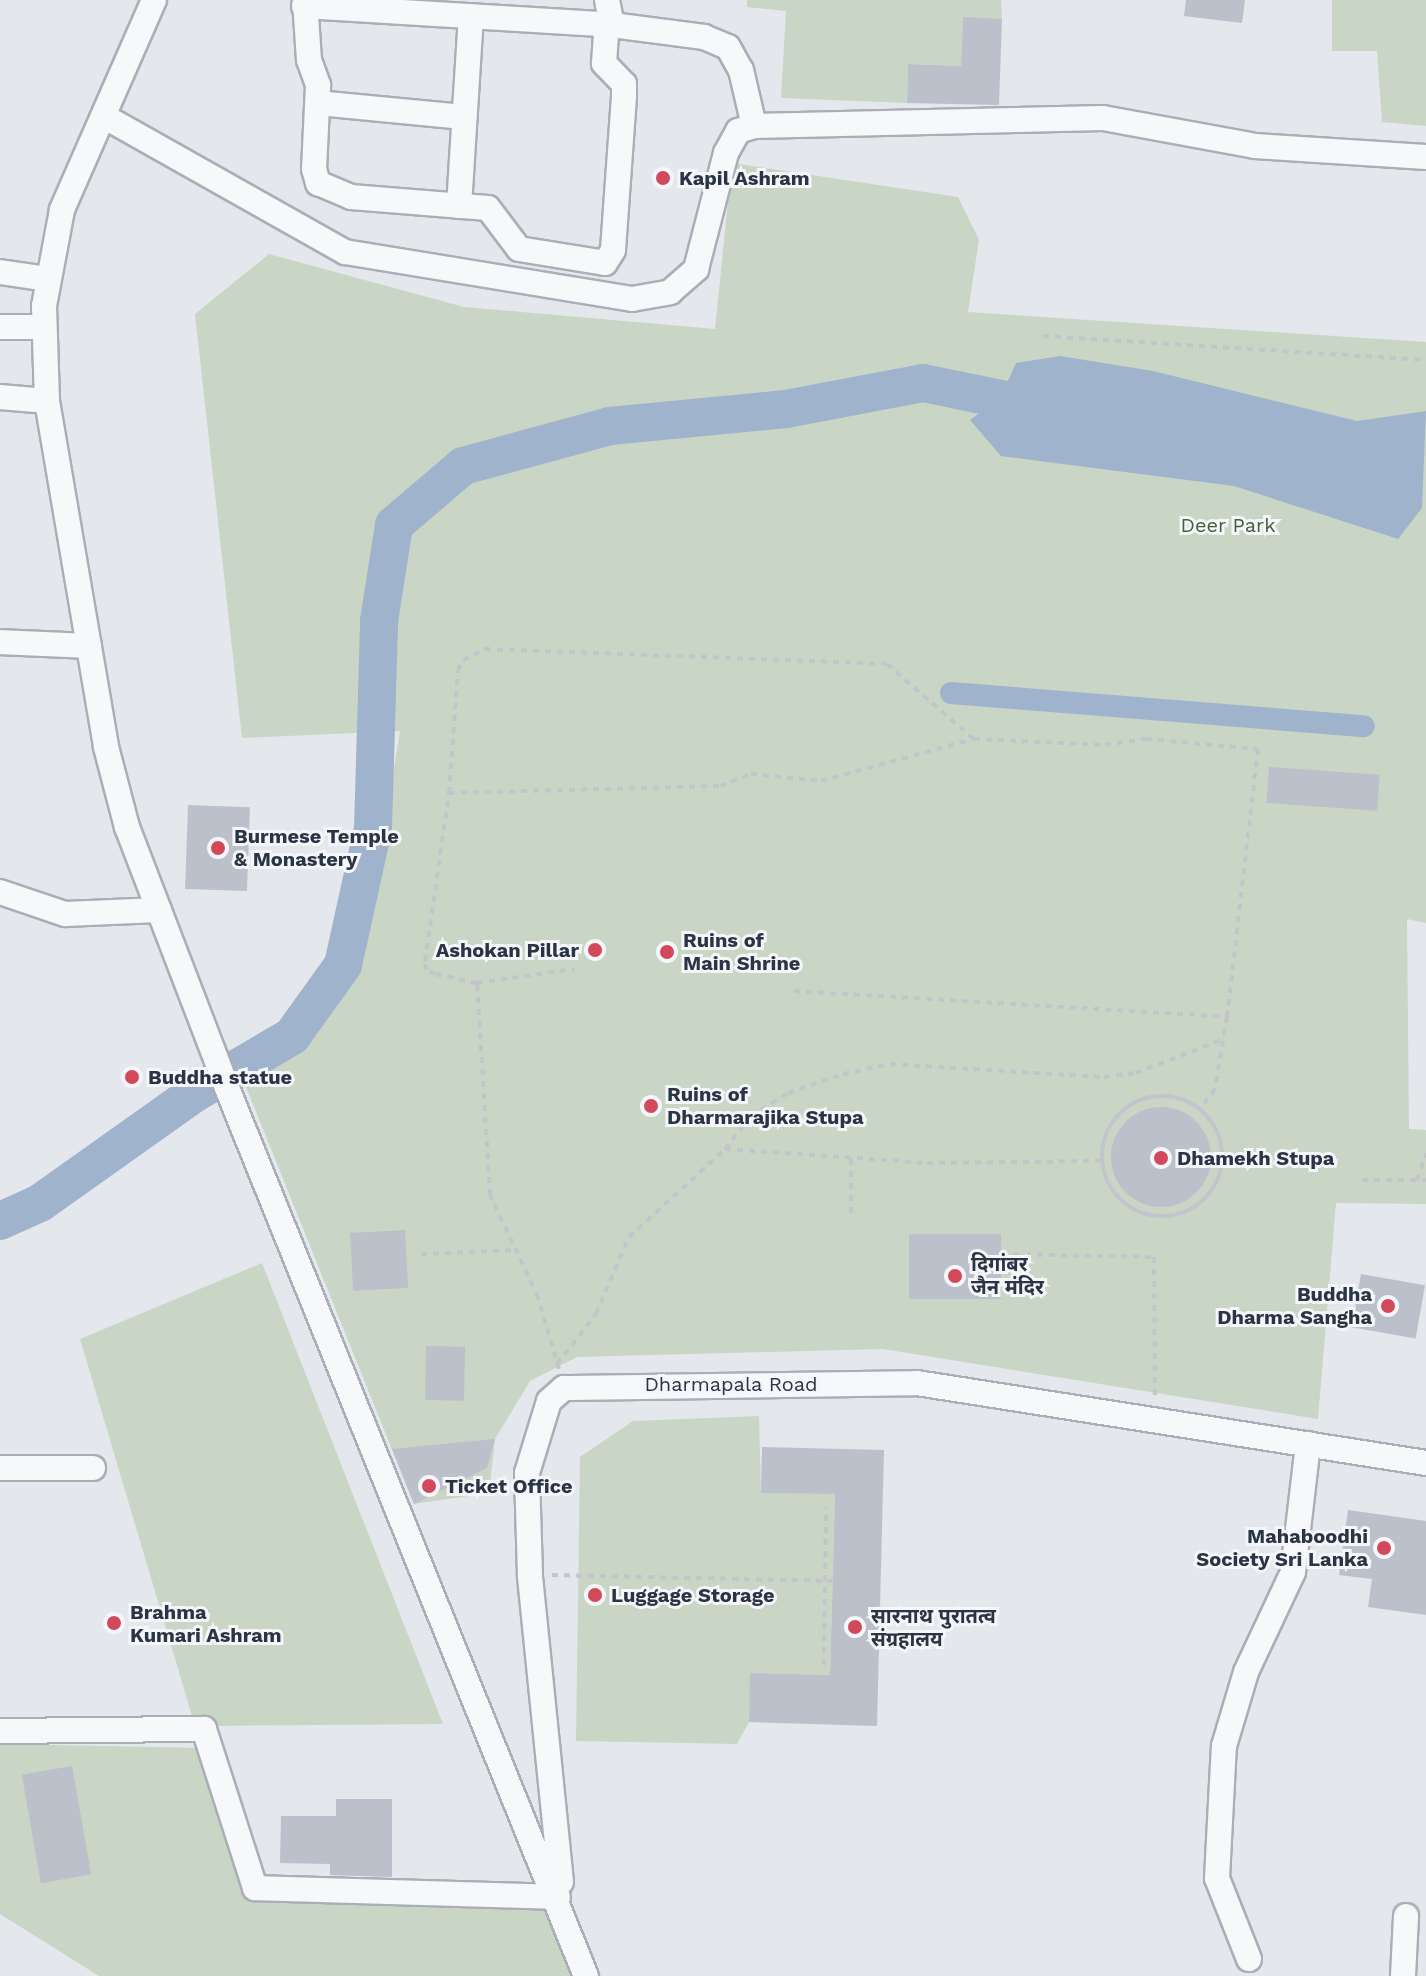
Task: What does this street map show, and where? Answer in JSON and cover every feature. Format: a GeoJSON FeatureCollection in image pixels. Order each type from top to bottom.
{"type":"FeatureCollection","features":[{"type":"Feature","properties":{"kind":"street"},"geometry":{"type":"LineString","coordinates":[[154,0],[107,118],[62,210],[48,279],[44,327],[47,401],[106,747],[127,827],[227,1088],[561,1904],[586,1976]]}},
{"type":"Feature","properties":{"kind":"street"},"geometry":{"type":"LineString","coordinates":[[609,16],[604,63],[624,84],[610,260],[592,262],[519,249],[488,208],[351,197],[318,183],[314,176],[318,103],[305,3],[471,16],[609,16],[704,37],[728,47],[741,70],[754,126]]}},
{"type":"Feature","properties":{"kind":"street"},"geometry":{"type":"LineString","coordinates":[[459,206],[471,16]]}},
{"type":"Feature","properties":{"kind":"street"},"geometry":{"type":"LineString","coordinates":[[318,103],[464,117]]}},
{"type":"Feature","properties":{"kind":"street"},"geometry":{"type":"LineString","coordinates":[[107,118],[345,252],[632,299],[670,292],[696,269],[726,153],[738,131],[754,126],[1103,118],[1255,146],[1426,157]]}},
{"type":"Feature","properties":{"kind":"street"},"geometry":{"type":"LineString","coordinates":[[0,272],[48,279]]}},
{"type":"Feature","properties":{"kind":"street"},"geometry":{"type":"LineString","coordinates":[[0,327],[44,327]]}},
{"type":"Feature","properties":{"kind":"street"},"geometry":{"type":"LineString","coordinates":[[0,397],[47,401]]}},
{"type":"Feature","properties":{"kind":"street"},"geometry":{"type":"LineString","coordinates":[[0,642],[89,646]]}},
{"type":"Feature","properties":{"kind":"street"},"geometry":{"type":"LineString","coordinates":[[0,892],[65,914],[159,910]]}},
{"type":"Feature","properties":{"kind":"street","name":"Dharmapala Road"},"geometry":{"type":"LineString","coordinates":[[564,1388],[917,1383],[1426,1463]]}},
{"type":"Feature","properties":{"kind":"street"},"geometry":{"type":"LineString","coordinates":[[561,1904],[530,1575],[527,1473],[549,1401],[564,1388]]}},
{"type":"Feature","properties":{"kind":"street"},"geometry":{"type":"LineString","coordinates":[[1249,1959],[1217,1878],[1224,1746],[1246,1672],[1293,1572],[1308,1444]]}},
{"type":"Feature","properties":{"kind":"street"},"geometry":{"type":"LineString","coordinates":[[0,1468],[93,1468]]}},
{"type":"Feature","properties":{"kind":"street"},"geometry":{"type":"LineString","coordinates":[[0,1731],[204,1729],[255,1888],[561,1904]]}},
{"type":"Feature","properties":{"kind":"street"},"geometry":{"type":"LineString","coordinates":[[1403,1976],[1406,1916]]}},
{"type":"Feature","properties":{"kind":"path"},"geometry":{"type":"LineString","coordinates":[[1043,336],[1426,360]]}},
{"type":"Feature","properties":{"kind":"path"},"geometry":{"type":"LineString","coordinates":[[575,969],[477,983],[426,970],[449,793],[458,670],[463,660],[485,649],[887,664],[974,739]]}},
{"type":"Feature","properties":{"kind":"path"},"geometry":{"type":"LineString","coordinates":[[449,793],[720,786],[751,774],[821,781],[974,739],[1105,745],[1146,739],[1258,749],[1224,1039],[1215,1089],[1200,1109]]}},
{"type":"Feature","properties":{"kind":"path"},"geometry":{"type":"LineString","coordinates":[[477,983],[490,1195],[538,1297],[564,1388]]}},
{"type":"Feature","properties":{"kind":"path"},"geometry":{"type":"LineString","coordinates":[[794,991],[1227,1017]]}},
{"type":"Feature","properties":{"kind":"path"},"geometry":{"type":"LineString","coordinates":[[557,1364],[596,1314],[629,1237],[725,1149],[751,1116],[788,1093],[843,1074],[890,1064],[1104,1077],[1136,1073],[1224,1039]]}},
{"type":"Feature","properties":{"kind":"path"},"geometry":{"type":"LineString","coordinates":[[1165,1096],[1200,1109],[1221,1145],[1221,1170],[1200,1203],[1176,1215],[1137,1211],[1107,1181],[1101,1161],[1103,1140],[1114,1119],[1129,1105],[1165,1096]]}},
{"type":"Feature","properties":{"kind":"path"},"geometry":{"type":"LineString","coordinates":[[725,1149],[851,1159],[1101,1161]]}},
{"type":"Feature","properties":{"kind":"path"},"geometry":{"type":"LineString","coordinates":[[1417,1180],[1426,1154]]}},
{"type":"Feature","properties":{"kind":"path"},"geometry":{"type":"LineString","coordinates":[[851,1159],[851,1215]]}},
{"type":"Feature","properties":{"kind":"path"},"geometry":{"type":"LineString","coordinates":[[1362,1180],[1426,1180]]}},
{"type":"Feature","properties":{"kind":"path"},"geometry":{"type":"LineString","coordinates":[[421,1254],[516,1250]]}},
{"type":"Feature","properties":{"kind":"path"},"geometry":{"type":"LineString","coordinates":[[1001,1254],[1154,1257],[1155,1397]]}},
{"type":"Feature","properties":{"kind":"path"},"geometry":{"type":"LineString","coordinates":[[824,1665],[826,1508]]}},
{"type":"Feature","properties":{"kind":"path"},"geometry":{"type":"LineString","coordinates":[[530,1575],[833,1581]]}},
{"type":"Feature","properties":{"kind":"green space"},"geometry":{"type":"Polygon","coordinates":[[[747,0],[1001,0],[1002,19],[963,18],[961,66],[908,64],[907,103],[781,98],[786,11],[747,7],[747,0]]]}},
{"type":"Feature","properties":{"kind":"green space"},"geometry":{"type":"Polygon","coordinates":[[[1332,0],[1426,0],[1426,126],[1382,122],[1377,51],[1332,51],[1332,0]]]}},
{"type":"Feature","properties":{"kind":"green space","name":"Deer Park"},"geometry":{"type":"Polygon","coordinates":[[[732,163],[958,197],[979,240],[968,312],[1426,342],[1426,923],[1407,919],[1409,1129],[1426,1130],[1426,1204],[1336,1203],[1318,1419],[883,1349],[577,1357],[530,1381],[495,1439],[489,1493],[414,1504],[242,1077],[311,1041],[363,964],[400,731],[242,738],[195,314],[269,254],[464,307],[715,329],[732,163]]]}},
{"type":"Feature","properties":{"kind":"green space"},"geometry":{"type":"Polygon","coordinates":[[[262,1263],[443,1724],[195,1726],[80,1339],[262,1263]]]}},
{"type":"Feature","properties":{"kind":"green space"},"geometry":{"type":"Polygon","coordinates":[[[759,1416],[761,1492],[835,1494],[830,1675],[751,1673],[749,1722],[737,1744],[576,1741],[580,1457],[633,1421],[759,1416]]]}},
{"type":"Feature","properties":{"kind":"green space"},"geometry":{"type":"Polygon","coordinates":[[[0,1744],[203,1748],[254,1895],[542,1894],[570,1976],[99,1976],[0,1914],[0,1744]]]}},
{"type":"Feature","properties":{"kind":"water"},"geometry":{"type":"Polygon","coordinates":[[[1060,356],[1153,371],[1357,421],[1426,411],[1422,508],[1398,539],[1234,486],[1001,456],[970,420],[1000,398],[1016,363],[1060,356]]]}},
{"type":"Feature","properties":{"kind":"building"},"geometry":{"type":"Polygon","coordinates":[[[1186,0],[1245,0],[1242,23],[1184,16],[1186,0]]]}},
{"type":"Feature","properties":{"kind":"building"},"geometry":{"type":"Polygon","coordinates":[[[963,17],[1002,19],[999,105],[907,103],[908,64],[961,66],[963,17]]]}},
{"type":"Feature","properties":{"kind":"building"},"geometry":{"type":"Polygon","coordinates":[[[1269,767],[1380,775],[1377,811],[1266,803],[1269,767]]]}},
{"type":"Feature","properties":{"kind":"building","name":"Burmese Temple & Monastery"},"geometry":{"type":"Polygon","coordinates":[[[188,805],[250,807],[247,891],[185,889],[188,805]]]}},
{"type":"Feature","properties":{"kind":"building","name":"Dhamekh Stupa"},"geometry":{"type":"Polygon","coordinates":[[[1161,1107],[1180,1111],[1196,1122],[1207,1138],[1211,1157],[1207,1176],[1196,1192],[1180,1203],[1161,1207],[1142,1203],[1126,1192],[1115,1176],[1111,1157],[1115,1138],[1126,1122],[1142,1111],[1161,1107]]]}},
{"type":"Feature","properties":{"kind":"building"},"geometry":{"type":"Polygon","coordinates":[[[405,1230],[408,1288],[353,1291],[350,1233],[405,1230]]]}},
{"type":"Feature","properties":{"kind":"building","name":"दिगांबर जैन मंदिर"},"geometry":{"type":"Polygon","coordinates":[[[909,1234],[1001,1234],[1001,1299],[909,1299],[909,1234]]]}},
{"type":"Feature","properties":{"kind":"building","name":"Buddha Dharma Sangha"},"geometry":{"type":"Polygon","coordinates":[[[1361,1274],[1425,1285],[1416,1338],[1352,1327],[1361,1274]]]}},
{"type":"Feature","properties":{"kind":"building"},"geometry":{"type":"Polygon","coordinates":[[[426,1346],[465,1347],[464,1401],[425,1400],[426,1346]]]}},
{"type":"Feature","properties":{"kind":"building","name":"Ticket Office"},"geometry":{"type":"Polygon","coordinates":[[[495,1439],[487,1468],[414,1504],[392,1449],[495,1439]]]}},
{"type":"Feature","properties":{"kind":"building","name":"सारनाथ पुरातत्व संग्रहालय"},"geometry":{"type":"Polygon","coordinates":[[[762,1447],[884,1450],[877,1726],[749,1722],[750,1673],[830,1675],[835,1494],[761,1493],[762,1447]]]}},
{"type":"Feature","properties":{"kind":"building","name":"Mahaboodhi Society Sri Lanka"},"geometry":{"type":"Polygon","coordinates":[[[1348,1510],[1426,1521],[1426,1615],[1368,1607],[1372,1579],[1339,1575],[1348,1510]]]}},
{"type":"Feature","properties":{"kind":"building"},"geometry":{"type":"Polygon","coordinates":[[[72,1766],[91,1874],[41,1883],[22,1775],[72,1766]]]}},
{"type":"Feature","properties":{"kind":"building"},"geometry":{"type":"Polygon","coordinates":[[[336,1799],[392,1799],[392,1877],[330,1875],[330,1864],[280,1863],[281,1816],[336,1816],[336,1799]]]}},
{"type":"Feature","properties":{"kind":"waterway"},"geometry":{"type":"LineString","coordinates":[[0,1221],[40,1203],[195,1093],[292,1036],[343,965],[373,828],[379,621],[394,525],[463,466],[610,426],[786,409],[923,383],[1050,409]]}},
{"type":"Feature","properties":{"kind":"waterway"},"geometry":{"type":"LineString","coordinates":[[951,693],[1364,726]]}},
{"type":"Feature","properties":{"kind":"place","name":"Kapil Ashram"},"geometry":{"type":"Point","coordinates":[663,178]}},
{"type":"Feature","properties":{"kind":"place","name":"Burmese Temple & Monastery"},"geometry":{"type":"Point","coordinates":[218,848]}},
{"type":"Feature","properties":{"kind":"place","name":"Ashokan Pillar"},"geometry":{"type":"Point","coordinates":[595,950]}},
{"type":"Feature","properties":{"kind":"place","name":"Ruins of Main Shrine"},"geometry":{"type":"Point","coordinates":[667,952]}},
{"type":"Feature","properties":{"kind":"place","name":"Buddha statue"},"geometry":{"type":"Point","coordinates":[132,1077]}},
{"type":"Feature","properties":{"kind":"place","name":"Ruins of Dharmarajika Stupa"},"geometry":{"type":"Point","coordinates":[651,1106]}},
{"type":"Feature","properties":{"kind":"place","name":"Dhamekh Stupa"},"geometry":{"type":"Point","coordinates":[1161,1158]}},
{"type":"Feature","properties":{"kind":"place","name":"दिगांबर जैन मंदिर"},"geometry":{"type":"Point","coordinates":[955,1276]}},
{"type":"Feature","properties":{"kind":"place","name":"Buddha Dharma Sangha"},"geometry":{"type":"Point","coordinates":[1388,1306]}},
{"type":"Feature","properties":{"kind":"place","name":"Ticket Office"},"geometry":{"type":"Point","coordinates":[429,1486]}},
{"type":"Feature","properties":{"kind":"place","name":"Mahaboodhi Society Sri Lanka"},"geometry":{"type":"Point","coordinates":[1384,1548]}},
{"type":"Feature","properties":{"kind":"place","name":"Luggage Storage"},"geometry":{"type":"Point","coordinates":[595,1595]}},
{"type":"Feature","properties":{"kind":"place","name":"Brahma Kumari Ashram"},"geometry":{"type":"Point","coordinates":[114,1623]}},
{"type":"Feature","properties":{"kind":"place","name":"सारनाथ पुरातत्व संग्रहालय"},"geometry":{"type":"Point","coordinates":[855,1627]}}]}
